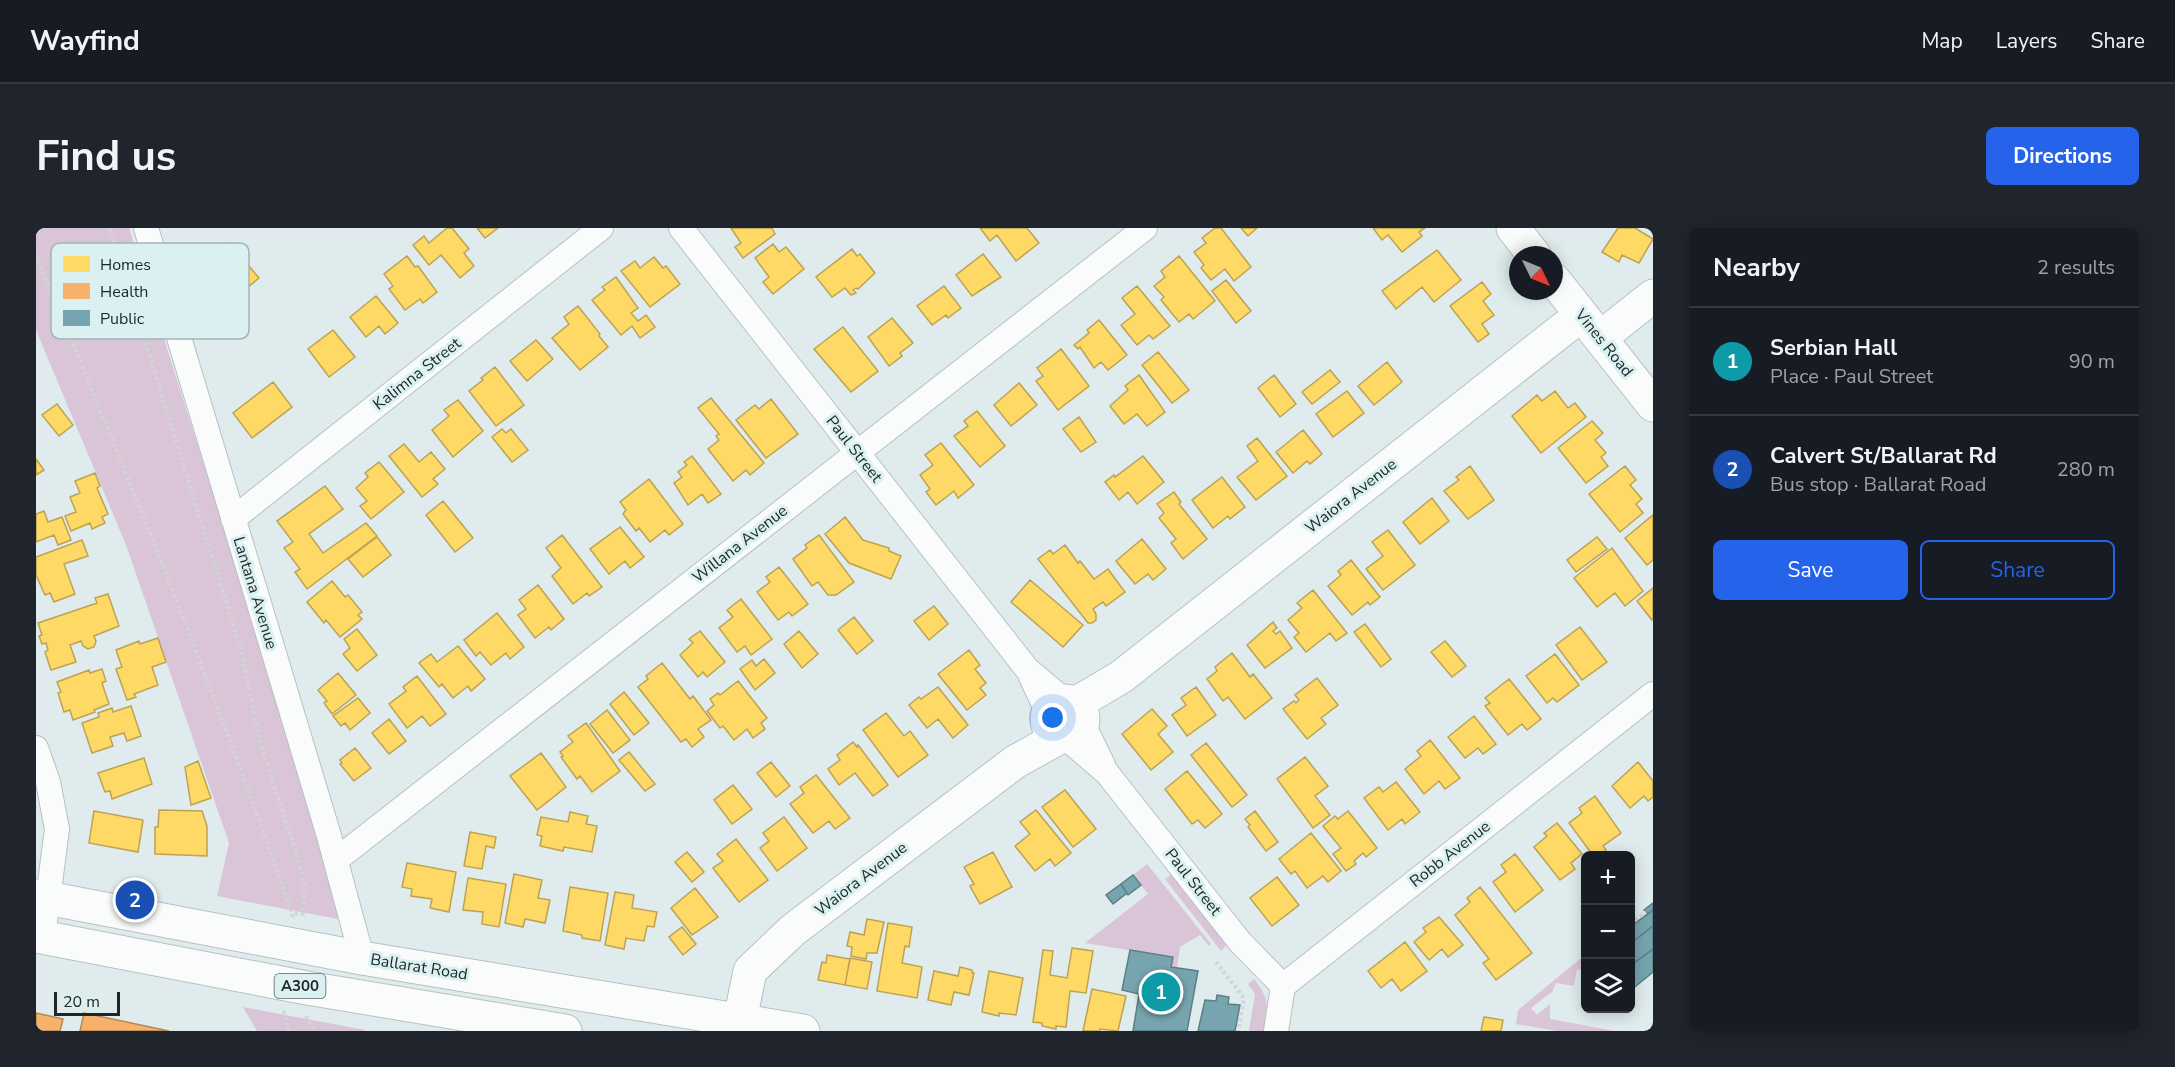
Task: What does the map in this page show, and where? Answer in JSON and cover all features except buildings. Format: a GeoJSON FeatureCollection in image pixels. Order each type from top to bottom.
{"type":"FeatureCollection","features":[{"type":"Feature","properties":{"kind":"main road"},"geometry":{"type":"LineString","coordinates":[[1513,228],[1527,246]]}},
{"type":"Feature","properties":{"kind":"main road","name":"Vines Road"},"geometry":{"type":"LineString","coordinates":[[1563,291],[1653,405]]}},
{"type":"Feature","properties":{"kind":"main road","name":"Waiora Avenue"},"geometry":{"type":"LineString","coordinates":[[739,1025],[750,971],[793,930],[1015,762],[1121,677],[1591,327],[1653,296]]}},
{"type":"Feature","properties":{"kind":"main road","name":"Ballarat Road"},"geometry":{"type":"LineString","coordinates":[[41,897],[362,958],[739,1025],[803,1031]]}},
{"type":"Feature","properties":{"kind":"main road","name":"A300"},"geometry":{"type":"LineString","coordinates":[[39,936],[307,988],[565,1031]]}},
{"type":"Feature","properties":{"kind":"street","name":"Lantana Avenue"},"geometry":{"type":"LineString","coordinates":[[146,228],[150,243]]}},
{"type":"Feature","properties":{"kind":"street","name":"Kalimna Street"},"geometry":{"type":"LineString","coordinates":[[233,519],[601,228]]}},
{"type":"Feature","properties":{"kind":"street","name":"Paul Street"},"geometry":{"type":"LineString","coordinates":[[681,228],[1240,942],[1283,986]]}},
{"type":"Feature","properties":{"kind":"street","name":"Willana Avenue"},"geometry":{"type":"LineString","coordinates":[[336,860],[1144,228]]}},
{"type":"Feature","properties":{"kind":"street","name":"Lantana Avenue"},"geometry":{"type":"LineString","coordinates":[[179,339],[336,860],[362,958]]}},
{"type":"Feature","properties":{"kind":"street","name":"Robb Avenue"},"geometry":{"type":"LineString","coordinates":[[1283,986],[1653,694]]}},
{"type":"Feature","properties":{"kind":"street"},"geometry":{"type":"LineString","coordinates":[[36,748],[48,782],[57,829],[41,897],[39,936]]}},
{"type":"Feature","properties":{"kind":"street"},"geometry":{"type":"LineString","coordinates":[[1276,1031],[1283,986]]}},
{"type":"Feature","properties":{"kind":"path"},"geometry":{"type":"LineString","coordinates":[[110,228],[115,243]]}},
{"type":"Feature","properties":{"kind":"path"},"geometry":{"type":"LineString","coordinates":[[36,255],[51,291]]}},
{"type":"Feature","properties":{"kind":"path"},"geometry":{"type":"LineString","coordinates":[[71,339],[247,782],[292,913]]}},
{"type":"Feature","properties":{"kind":"path"},"geometry":{"type":"LineString","coordinates":[[144,339],[241,650],[260,742],[299,862],[304,886],[303,912]]}},
{"type":"Feature","properties":{"kind":"path"},"geometry":{"type":"LineString","coordinates":[[1635,920],[1646,912]]}},
{"type":"Feature","properties":{"kind":"path"},"geometry":{"type":"LineString","coordinates":[[1216,962],[1244,998],[1238,1031]]}},
{"type":"Feature","properties":{"kind":"path"},"geometry":{"type":"LineString","coordinates":[[303,1011],[315,1031]]}},
{"type":"Feature","properties":{"kind":"shaded area"},"geometry":{"type":"Polygon","coordinates":[[[36,228],[129,228],[134,243],[51,243],[51,339],[164,339],[348,921],[217,896],[229,843],[126,545],[36,330],[36,228]]]}},
{"type":"Feature","properties":{"kind":"shaded area"},"geometry":{"type":"Polygon","coordinates":[[[1147,864],[1211,944],[1209,946],[1200,935],[1180,947],[1177,968],[1171,967],[1172,957],[1085,943],[1148,894],[1133,875],[1147,864]]]}},
{"type":"Feature","properties":{"kind":"shaded area"},"geometry":{"type":"Polygon","coordinates":[[[1172,874],[1227,944],[1221,951],[1165,879],[1172,874]]]}},
{"type":"Feature","properties":{"kind":"shaded area"},"geometry":{"type":"Polygon","coordinates":[[[1581,958],[1581,970],[1577,969],[1574,986],[1556,983],[1552,992],[1531,1008],[1537,1015],[1550,1004],[1550,1019],[1615,1031],[1557,1031],[1516,1024],[1518,1010],[1581,958]]]}},
{"type":"Feature","properties":{"kind":"shaded area"},"geometry":{"type":"Polygon","coordinates":[[[1254,979],[1265,998],[1264,1031],[1249,1031],[1255,994],[1248,984],[1254,979]]]}},
{"type":"Feature","properties":{"kind":"shaded area"},"geometry":{"type":"Polygon","coordinates":[[[243,1007],[365,1030],[365,1031],[257,1031],[243,1007]]]}},
{"type":"Feature","properties":{"kind":"place","name":"Calvert St/Ballarat Rd"},"geometry":{"type":"Point","coordinates":[135,900]}},
{"type":"Feature","properties":{"kind":"place","name":"Serbian Hall"},"geometry":{"type":"Point","coordinates":[1161,992]}}]}
